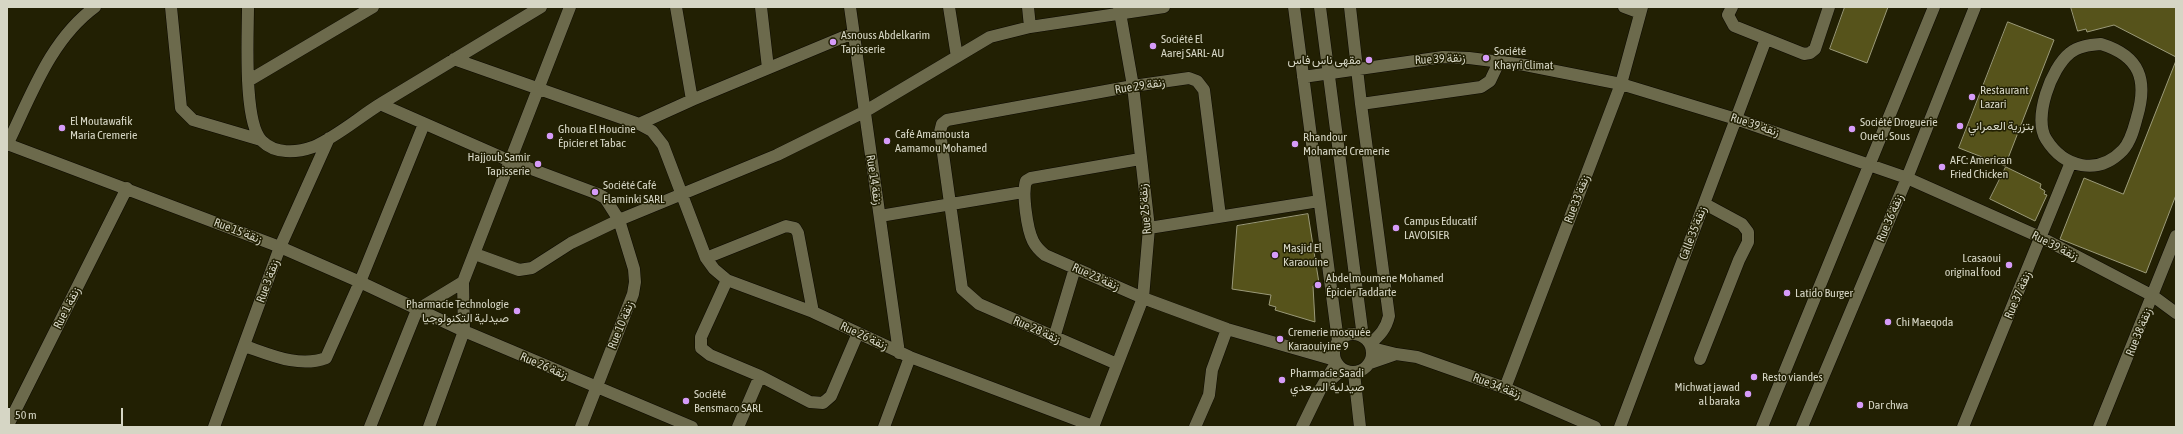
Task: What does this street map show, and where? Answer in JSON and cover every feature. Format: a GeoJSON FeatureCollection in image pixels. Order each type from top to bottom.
{"type":"FeatureCollection","features":[{"type":"Feature","properties":{"kind":"street"},"geometry":{"type":"LineString","coordinates":[[7,144],[48,61],[61,41],[80,18],[95,7]]}},
{"type":"Feature","properties":{"kind":"street"},"geometry":{"type":"LineString","coordinates":[[248,7],[248,81],[253,125],[261,140]]}},
{"type":"Feature","properties":{"kind":"street"},"geometry":{"type":"LineString","coordinates":[[248,81],[373,7]]}},
{"type":"Feature","properties":{"kind":"street"},"geometry":{"type":"LineString","coordinates":[[175,8],[181,108],[193,120],[261,140],[273,149],[289,152],[313,147],[329,138],[380,104],[541,7]]}},
{"type":"Feature","properties":{"kind":"street"},"geometry":{"type":"LineString","coordinates":[[428,427],[464,331],[463,282],[570,7]]}},
{"type":"Feature","properties":{"kind":"street"},"geometry":{"type":"LineString","coordinates":[[676,7],[692,100]]}},
{"type":"Feature","properties":{"kind":"street"},"geometry":{"type":"LineString","coordinates":[[761,7],[768,68]]}},
{"type":"Feature","properties":{"kind":"street","name":"Rue 14 زنقة"},"geometry":{"type":"LineString","coordinates":[[850,7],[880,216],[904,355],[884,427]]}},
{"type":"Feature","properties":{"kind":"street"},"geometry":{"type":"LineString","coordinates":[[949,7],[957,57]]}},
{"type":"Feature","properties":{"kind":"street"},"geometry":{"type":"LineString","coordinates":[[1028,7],[1030,27]]}},
{"type":"Feature","properties":{"kind":"street"},"geometry":{"type":"LineString","coordinates":[[475,254],[519,270],[532,268],[571,243],[618,220],[777,155],[864,112],[990,37],[1030,27],[1120,10],[1164,7]]}},
{"type":"Feature","properties":{"kind":"street"},"geometry":{"type":"LineString","coordinates":[[1294,7],[1338,341],[1334,353],[1338,364],[1354,373]]}},
{"type":"Feature","properties":{"kind":"street"},"geometry":{"type":"LineString","coordinates":[[1320,7],[1368,343],[1372,357],[1366,368],[1354,373]]}},
{"type":"Feature","properties":{"kind":"street"},"geometry":{"type":"LineString","coordinates":[[1350,7],[1361,104],[1389,316],[1382,334],[1368,343]]}},
{"type":"Feature","properties":{"kind":"street"},"geometry":{"type":"LineString","coordinates":[[1624,7],[1641,10]]}},
{"type":"Feature","properties":{"kind":"street"},"geometry":{"type":"LineString","coordinates":[[1730,11],[1734,26],[1804,54],[1810,53],[1815,49],[1829,7]]}},
{"type":"Feature","properties":{"kind":"street"},"geometry":{"type":"LineString","coordinates":[[1762,427],[1934,7]]}},
{"type":"Feature","properties":{"kind":"street","name":"Rue 36 زنقة"},"geometry":{"type":"LineString","coordinates":[[1802,427],[1907,178],[1975,7]]}},
{"type":"Feature","properties":{"kind":"street","name":"Rue 25 زنقة"},"geometry":{"type":"LineString","coordinates":[[1093,427],[1143,298],[1149,228],[1132,86],[1120,10]]}},
{"type":"Feature","properties":{"kind":"street","name":"Rue 33 زنقة"},"geometry":{"type":"LineString","coordinates":[[1505,388],[1621,84],[1641,10]]}},
{"type":"Feature","properties":{"kind":"street"},"geometry":{"type":"LineString","coordinates":[[639,124],[692,100],[853,33]]}},
{"type":"Feature","properties":{"kind":"street","name":"Calle 35 زنقة"},"geometry":{"type":"LineString","coordinates":[[1620,427],[1766,39]]}},
{"type":"Feature","properties":{"kind":"street"},"geometry":{"type":"LineString","coordinates":[[2101,44],[2116,49],[2128,56],[2137,68],[2142,81],[2143,95],[2131,137],[2124,149],[2112,160],[2097,165],[2081,165],[2071,162],[2066,160],[2054,150],[2045,137],[2042,121],[2052,77],[2059,63],[2071,52],[2085,46],[2101,44]]}},
{"type":"Feature","properties":{"kind":"street","name":"Rue 39 زنقة"},"geometry":{"type":"LineString","coordinates":[[1303,77],[1443,57],[1469,58],[1554,70],[1621,84],[1736,119],[1907,178],[2042,238],[2153,296],[2176,313]]}},
{"type":"Feature","properties":{"kind":"street","name":"Rue 26 زنقة"},"geometry":{"type":"LineString","coordinates":[[454,59],[639,124],[652,131],[663,145],[706,258],[714,269],[727,280],[813,312],[904,355],[1093,427]]}},
{"type":"Feature","properties":{"kind":"street"},"geometry":{"type":"LineString","coordinates":[[1361,104],[1481,87],[1490,81],[1498,62]]}},
{"type":"Feature","properties":{"kind":"street","name":"Rue 29 زنقة"},"geometry":{"type":"LineString","coordinates":[[951,204],[940,132],[942,124],[948,120],[1132,86],[1189,78],[1196,81],[1204,90],[1220,216]]}},
{"type":"Feature","properties":{"kind":"street","name":"Rue 10 زنقة"},"geometry":{"type":"LineString","coordinates":[[380,104],[510,161],[605,198],[618,220],[634,269],[633,294],[581,427]]}},
{"type":"Feature","properties":{"kind":"street"},"geometry":{"type":"LineString","coordinates":[[245,346],[288,360],[314,362],[326,358],[360,282],[424,124]]}},
{"type":"Feature","properties":{"kind":"street","name":"Rue 3 زنقة"},"geometry":{"type":"LineString","coordinates":[[214,427],[280,248],[329,138]]}},
{"type":"Feature","properties":{"kind":"street","name":"Rue 15 زنقة"},"geometry":{"type":"LineString","coordinates":[[7,144],[127,188],[280,248],[360,282],[464,331]]}},
{"type":"Feature","properties":{"kind":"street"},"geometry":{"type":"LineString","coordinates":[[880,216],[1023,192],[1026,181],[1031,178],[1140,159]]}},
{"type":"Feature","properties":{"kind":"street","name":"Rue 37 زنقة"},"geometry":{"type":"LineString","coordinates":[[1963,427],[2042,238],[2071,162]]}},
{"type":"Feature","properties":{"kind":"street","name":"Rue 1 زنقة"},"geometry":{"type":"LineString","coordinates":[[7,427],[127,188]]}},
{"type":"Feature","properties":{"kind":"street","name":"Rue 23 زنقة"},"geometry":{"type":"LineString","coordinates":[[1023,192],[1032,239],[1036,246],[1045,255],[1143,298],[1227,329],[1338,364]]}},
{"type":"Feature","properties":{"kind":"street"},"geometry":{"type":"LineString","coordinates":[[1149,228],[1319,201]]}},
{"type":"Feature","properties":{"kind":"street","name":"Rue 28 زنقة"},"geometry":{"type":"LineString","coordinates":[[951,204],[962,288],[979,304],[1054,338],[1117,364]]}},
{"type":"Feature","properties":{"kind":"street"},"geometry":{"type":"LineString","coordinates":[[1700,359],[1738,260],[1748,242],[1748,232],[1742,224],[1705,204]]}},
{"type":"Feature","properties":{"kind":"street"},"geometry":{"type":"LineString","coordinates":[[706,258],[786,226],[795,228],[798,233],[813,312]]}},
{"type":"Feature","properties":{"kind":"street","name":"Rue 38 زنقة"},"geometry":{"type":"LineString","coordinates":[[2099,427],[2176,236]]}},
{"type":"Feature","properties":{"kind":"street"},"geometry":{"type":"LineString","coordinates":[[1054,338],[1075,268]]}},
{"type":"Feature","properties":{"kind":"street"},"geometry":{"type":"LineString","coordinates":[[727,280],[701,337],[701,348],[710,355],[760,376],[810,402],[823,403],[831,396],[858,333]]}},
{"type":"Feature","properties":{"kind":"street"},"geometry":{"type":"LineString","coordinates":[[370,427],[417,310],[463,282]]}},
{"type":"Feature","properties":{"kind":"street"},"geometry":{"type":"LineString","coordinates":[[1195,427],[1210,395],[1212,370],[1227,329]]}},
{"type":"Feature","properties":{"kind":"street","name":"Rue 26 زنقة"},"geometry":{"type":"LineString","coordinates":[[464,331],[677,424],[692,427]]}},
{"type":"Feature","properties":{"kind":"street"},"geometry":{"type":"LineString","coordinates":[[1338,341],[1348,334],[1368,343]]}},
{"type":"Feature","properties":{"kind":"street","name":"Rue 34 زنقة"},"geometry":{"type":"LineString","coordinates":[[1368,343],[1396,354],[1417,357],[1505,388],[1596,427]]}},
{"type":"Feature","properties":{"kind":"street"},"geometry":{"type":"LineString","coordinates":[[1370,363],[1396,354]]}},
{"type":"Feature","properties":{"kind":"street"},"geometry":{"type":"LineString","coordinates":[[1302,427],[1322,388],[1338,364]]}},
{"type":"Feature","properties":{"kind":"street"},"geometry":{"type":"LineString","coordinates":[[1354,373],[1360,427]]}},
{"type":"Feature","properties":{"kind":"street"},"geometry":{"type":"LineString","coordinates":[[738,427],[760,376]]}},
{"type":"Feature","properties":{"kind":"building"},"geometry":{"type":"Polygon","coordinates":[[[1845,7],[1888,7],[1867,63],[1830,49],[1845,7]]]}},
{"type":"Feature","properties":{"kind":"building"},"geometry":{"type":"Polygon","coordinates":[[[2071,7],[2176,7],[2176,57],[2114,25],[2087,32],[2086,29],[2078,31],[2071,7]]]}},
{"type":"Feature","properties":{"kind":"building"},"geometry":{"type":"Polygon","coordinates":[[[2008,22],[2054,40],[2005,166],[1959,148],[2008,22]]]}},
{"type":"Feature","properties":{"kind":"building"},"geometry":{"type":"Polygon","coordinates":[[[2176,61],[2176,195],[2146,273],[2060,239],[2084,178],[2123,194],[2176,61]]]}},
{"type":"Feature","properties":{"kind":"building"},"geometry":{"type":"Polygon","coordinates":[[[2006,167],[2041,184],[2040,188],[2045,191],[2044,194],[2047,195],[2035,221],[1990,199],[2006,167]]]}},
{"type":"Feature","properties":{"kind":"building","name":"Masjid El Karaouine"},"geometry":{"type":"Polygon","coordinates":[[[1308,214],[1319,283],[1313,286],[1315,322],[1275,310],[1276,307],[1269,305],[1271,295],[1232,289],[1237,226],[1308,214]]]}},
{"type":"Feature","properties":{"kind":"place","name":"Asnouss Abdelkarim Tapisserie"},"geometry":{"type":"Point","coordinates":[833,42]}},
{"type":"Feature","properties":{"kind":"place","name":"Société El Aarej SARL- AU"},"geometry":{"type":"Point","coordinates":[1153,46]}},
{"type":"Feature","properties":{"kind":"place","name":"Société Khayri Climat"},"geometry":{"type":"Point","coordinates":[1486,58]}},
{"type":"Feature","properties":{"kind":"place","name":"مقهى ناس فاس"},"geometry":{"type":"Point","coordinates":[1369,60]}},
{"type":"Feature","properties":{"kind":"place","name":"Restaurant Lazari"},"geometry":{"type":"Point","coordinates":[1972,97]}},
{"type":"Feature","properties":{"kind":"place","name":"بتزرية العمراني"},"geometry":{"type":"Point","coordinates":[1960,126]}},
{"type":"Feature","properties":{"kind":"place","name":"El Moutawafik Maria Cremerie"},"geometry":{"type":"Point","coordinates":[62,128]}},
{"type":"Feature","properties":{"kind":"place","name":"Société Droguerie Oued . Sous"},"geometry":{"type":"Point","coordinates":[1852,129]}},
{"type":"Feature","properties":{"kind":"place","name":"Ghoua El Houcine Épicier et Tabac"},"geometry":{"type":"Point","coordinates":[550,136]}},
{"type":"Feature","properties":{"kind":"place","name":"Café Amamousta Aamamou Mohamed"},"geometry":{"type":"Point","coordinates":[887,141]}},
{"type":"Feature","properties":{"kind":"place","name":"Rhandour Mohamed Cremerie"},"geometry":{"type":"Point","coordinates":[1295,144]}},
{"type":"Feature","properties":{"kind":"place","name":"Hajjoub Samir Tapisserie"},"geometry":{"type":"Point","coordinates":[538,164]}},
{"type":"Feature","properties":{"kind":"place","name":"AFC: American Fried Chicken"},"geometry":{"type":"Point","coordinates":[1942,167]}},
{"type":"Feature","properties":{"kind":"place","name":"Société Café Flaminki SARL"},"geometry":{"type":"Point","coordinates":[595,192]}},
{"type":"Feature","properties":{"kind":"place","name":"Campus Educatif LAVOISIER"},"geometry":{"type":"Point","coordinates":[1396,228]}},
{"type":"Feature","properties":{"kind":"place","name":"Masjid El Karaouine"},"geometry":{"type":"Point","coordinates":[1275,255]}},
{"type":"Feature","properties":{"kind":"place","name":"Lcasaoui original food"},"geometry":{"type":"Point","coordinates":[2009,265]}},
{"type":"Feature","properties":{"kind":"place","name":"Abdelmoumene Mohamed Épicier Taddarte"},"geometry":{"type":"Point","coordinates":[1318,285]}},
{"type":"Feature","properties":{"kind":"place","name":"Latido Burger"},"geometry":{"type":"Point","coordinates":[1787,293]}},
{"type":"Feature","properties":{"kind":"place","name":"Pharmacie Technologie صيدلية التكنولوجيا"},"geometry":{"type":"Point","coordinates":[517,311]}},
{"type":"Feature","properties":{"kind":"place","name":"Chi Maeqoda"},"geometry":{"type":"Point","coordinates":[1888,322]}},
{"type":"Feature","properties":{"kind":"place","name":"Cremerie mosquée Karaouiyine 9"},"geometry":{"type":"Point","coordinates":[1280,339]}},
{"type":"Feature","properties":{"kind":"place","name":"Resto viandes"},"geometry":{"type":"Point","coordinates":[1754,377]}},
{"type":"Feature","properties":{"kind":"place","name":"Pharmacie Saadi صيدلية السعدي"},"geometry":{"type":"Point","coordinates":[1282,380]}},
{"type":"Feature","properties":{"kind":"place","name":"Michwat jawad al baraka"},"geometry":{"type":"Point","coordinates":[1748,394]}},
{"type":"Feature","properties":{"kind":"place","name":"Société Bensmaco SARL"},"geometry":{"type":"Point","coordinates":[686,401]}},
{"type":"Feature","properties":{"kind":"place","name":"Dar chwa"},"geometry":{"type":"Point","coordinates":[1860,405]}}]}
